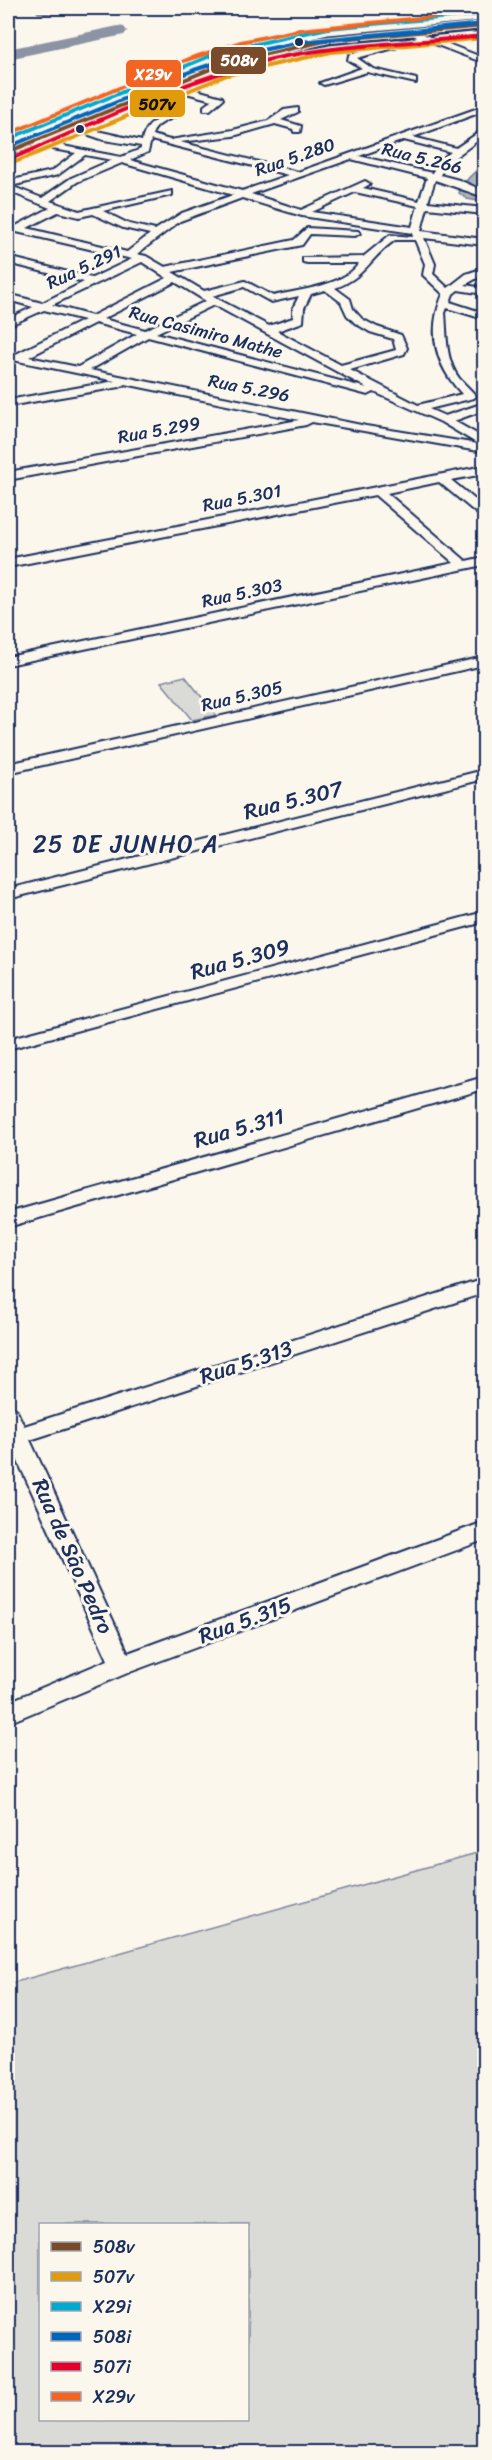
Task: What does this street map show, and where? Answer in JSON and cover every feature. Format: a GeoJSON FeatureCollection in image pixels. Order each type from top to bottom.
{"type":"FeatureCollection","features":[{"type":"Feature","properties":{"kind":"highway"},"geometry":{"type":"LineString","coordinates":[[8,152],[223,64],[329,40],[484,25]]}},
{"type":"Feature","properties":{"kind":"highway"},"geometry":{"type":"LineString","coordinates":[[8,147],[70,127],[194,70],[261,49],[327,39],[484,25]]}},
{"type":"Feature","properties":{"kind":"street"},"geometry":{"type":"LineString","coordinates":[[411,32],[484,61]]}},
{"type":"Feature","properties":{"kind":"street"},"geometry":{"type":"LineString","coordinates":[[367,70],[368,67],[351,58],[424,37]]}},
{"type":"Feature","properties":{"kind":"street"},"geometry":{"type":"LineString","coordinates":[[324,82],[367,70],[413,81]]}},
{"type":"Feature","properties":{"kind":"street"},"geometry":{"type":"LineString","coordinates":[[167,85],[219,99],[207,108]]}},
{"type":"Feature","properties":{"kind":"street"},"geometry":{"type":"LineString","coordinates":[[42,201],[56,194],[63,186],[74,180],[145,150],[149,130],[157,122],[177,113],[161,103],[141,96]]}},
{"type":"Feature","properties":{"kind":"street","name":"Rua 5.280"},"geometry":{"type":"LineString","coordinates":[[127,255],[177,218],[484,108]]}},
{"type":"Feature","properties":{"kind":"street"},"geometry":{"type":"LineString","coordinates":[[70,127],[148,140],[171,141],[233,134],[275,121],[287,112],[295,110]]}},
{"type":"Feature","properties":{"kind":"street"},"geometry":{"type":"LineString","coordinates":[[275,121],[298,128],[297,130]]}},
{"type":"Feature","properties":{"kind":"street"},"geometry":{"type":"LineString","coordinates":[[483,134],[442,163],[440,171],[429,181],[418,235],[430,264],[428,275],[453,290],[484,291]]}},
{"type":"Feature","properties":{"kind":"street"},"geometry":{"type":"LineString","coordinates":[[404,138],[458,151]]}},
{"type":"Feature","properties":{"kind":"street"},"geometry":{"type":"LineString","coordinates":[[171,141],[174,144],[296,174]]}},
{"type":"Feature","properties":{"kind":"street"},"geometry":{"type":"LineString","coordinates":[[31,142],[123,160],[302,213],[418,235],[484,242]]}},
{"type":"Feature","properties":{"kind":"street"},"geometry":{"type":"LineString","coordinates":[[8,186],[55,173],[83,152]]}},
{"type":"Feature","properties":{"kind":"street","name":"Rua 5.266"},"geometry":{"type":"LineString","coordinates":[[350,156],[382,172],[433,177],[482,189]]}},
{"type":"Feature","properties":{"kind":"street"},"geometry":{"type":"LineString","coordinates":[[302,213],[354,189],[382,172]]}},
{"type":"Feature","properties":{"kind":"street"},"geometry":{"type":"LineString","coordinates":[[8,186],[58,208],[79,214],[169,193]]}},
{"type":"Feature","properties":{"kind":"street"},"geometry":{"type":"LineString","coordinates":[[354,189],[425,204],[484,211]]}},
{"type":"Feature","properties":{"kind":"street"},"geometry":{"type":"LineString","coordinates":[[8,198],[21,192]]}},
{"type":"Feature","properties":{"kind":"street"},"geometry":{"type":"LineString","coordinates":[[13,228],[58,208]]}},
{"type":"Feature","properties":{"kind":"street"},"geometry":{"type":"LineString","coordinates":[[93,210],[126,226],[156,233]]}},
{"type":"Feature","properties":{"kind":"street"},"geometry":{"type":"LineString","coordinates":[[455,215],[484,220]]}},
{"type":"Feature","properties":{"kind":"street"},"geometry":{"type":"LineString","coordinates":[[13,228],[142,258],[203,295],[397,400],[445,420],[484,443]]}},
{"type":"Feature","properties":{"kind":"street"},"geometry":{"type":"LineString","coordinates":[[163,271],[185,264],[241,255],[276,245],[298,243],[309,231],[393,237],[418,235]]}},
{"type":"Feature","properties":{"kind":"street"},"geometry":{"type":"LineString","coordinates":[[203,295],[245,284],[271,299],[326,286],[355,274],[376,248],[393,237]]}},
{"type":"Feature","properties":{"kind":"street"},"geometry":{"type":"LineString","coordinates":[[298,243],[315,273]]}},
{"type":"Feature","properties":{"kind":"street","name":"Rua 5.291"},"geometry":{"type":"LineString","coordinates":[[8,323],[142,258]]}},
{"type":"Feature","properties":{"kind":"street"},"geometry":{"type":"LineString","coordinates":[[8,260],[92,281]]}},
{"type":"Feature","properties":{"kind":"street"},"geometry":{"type":"LineString","coordinates":[[307,260],[366,260]]}},
{"type":"Feature","properties":{"kind":"street"},"geometry":{"type":"LineString","coordinates":[[483,407],[455,380],[443,356],[440,313],[453,290],[470,276],[484,271]]}},
{"type":"Feature","properties":{"kind":"street"},"geometry":{"type":"LineString","coordinates":[[13,357],[95,320],[175,278]]}},
{"type":"Feature","properties":{"kind":"street"},"geometry":{"type":"LineString","coordinates":[[326,286],[346,302],[346,307],[354,316],[378,332],[397,337],[402,348],[400,352],[341,369]]}},
{"type":"Feature","properties":{"kind":"street"},"geometry":{"type":"LineString","coordinates":[[269,330],[299,320],[297,311],[299,304],[308,291]]}},
{"type":"Feature","properties":{"kind":"street","name":"Rua Casimiro Mathe"},"geometry":{"type":"LineString","coordinates":[[8,297],[397,400]]}},
{"type":"Feature","properties":{"kind":"street"},"geometry":{"type":"LineString","coordinates":[[79,371],[147,333],[215,301]]}},
{"type":"Feature","properties":{"kind":"street"},"geometry":{"type":"LineString","coordinates":[[444,304],[484,316]]}},
{"type":"Feature","properties":{"kind":"street","name":"Rua 5.296"},"geometry":{"type":"LineString","coordinates":[[13,357],[318,420],[484,449]]}},
{"type":"Feature","properties":{"kind":"street"},"geometry":{"type":"LineString","coordinates":[[8,403],[130,382]]}},
{"type":"Feature","properties":{"kind":"street"},"geometry":{"type":"LineString","coordinates":[[418,408],[470,396]]}},
{"type":"Feature","properties":{"kind":"street"},"geometry":{"type":"LineString","coordinates":[[445,420],[483,407]]}},
{"type":"Feature","properties":{"kind":"street","name":"Rua 5.299"},"geometry":{"type":"LineString","coordinates":[[8,476],[318,420]]}},
{"type":"Feature","properties":{"kind":"street","name":"Rua 5.301"},"geometry":{"type":"LineString","coordinates":[[8,563],[484,470]]}},
{"type":"Feature","properties":{"kind":"street"},"geometry":{"type":"LineString","coordinates":[[441,478],[484,513]]}},
{"type":"Feature","properties":{"kind":"street"},"geometry":{"type":"LineString","coordinates":[[377,491],[397,505],[463,566]]}},
{"type":"Feature","properties":{"kind":"street","name":"Rua 5.303"},"geometry":{"type":"LineString","coordinates":[[8,661],[484,561]]}},
{"type":"Feature","properties":{"kind":"street","name":"Rua 5.305"},"geometry":{"type":"LineString","coordinates":[[8,769],[484,661]]}},
{"type":"Feature","properties":{"kind":"street","name":"Rua 5.307"},"geometry":{"type":"LineString","coordinates":[[8,894],[484,775]]}},
{"type":"Feature","properties":{"kind":"street","name":"Rua 5.309"},"geometry":{"type":"LineString","coordinates":[[8,1044],[484,917]]}},
{"type":"Feature","properties":{"kind":"street","name":"Rua 5.311"},"geometry":{"type":"LineString","coordinates":[[8,1220],[484,1083]]}},
{"type":"Feature","properties":{"kind":"street","name":"Rua 5.313"},"geometry":{"type":"LineString","coordinates":[[13,1437],[484,1286]]}},
{"type":"Feature","properties":{"kind":"street","name":"Rua de São Pedro"},"geometry":{"type":"LineString","coordinates":[[8,1415],[13,1437],[122,1665]]}},
{"type":"Feature","properties":{"kind":"street","name":"Rua 5.315"},"geometry":{"type":"LineString","coordinates":[[8,1713],[122,1665],[484,1531]]}},
{"type":"Feature","properties":{"kind":"shaded area"},"geometry":{"type":"Polygon","coordinates":[[[484,164],[484,202],[467,199],[459,193],[460,189],[469,177],[484,164]]]}},
{"type":"Feature","properties":{"kind":"shaded area"},"geometry":{"type":"Polygon","coordinates":[[[185,676],[216,715],[192,720],[161,682],[185,676]]]}},
{"type":"Feature","properties":{"kind":"shaded area"},"geometry":{"type":"Polygon","coordinates":[[[484,1851],[484,2452],[8,2452],[8,1984],[484,1851]]]}},
{"type":"Feature","properties":{"kind":"taxiway"},"geometry":{"type":"LineString","coordinates":[[44,10],[90,8]]}},
{"type":"Feature","properties":{"kind":"taxiway"},"geometry":{"type":"LineString","coordinates":[[8,54],[118,31]]}},
{"type":"Feature","properties":{"kind":"transit line","name":"X29v"},"geometry":{"type":"LineString","coordinates":[[8,134],[189,59],[241,42],[299,30],[483,12]]}},
{"type":"Feature","properties":{"kind":"transit line","name":"X29i"},"geometry":{"type":"LineString","coordinates":[[8,139],[220,52],[328,28],[483,14]]}},
{"type":"Feature","properties":{"kind":"transit line","name":"508i"},"geometry":{"type":"LineString","coordinates":[[8,147],[194,70],[243,54],[300,42],[484,24]]}},
{"type":"Feature","properties":{"kind":"transit line","name":"508v"},"geometry":{"type":"LineString","coordinates":[[8,152],[223,64],[329,40],[484,26]]}},
{"type":"Feature","properties":{"kind":"transit line","name":"507i"},"geometry":{"type":"LineString","coordinates":[[13,158],[157,96],[245,66],[333,49],[484,36]]}},
{"type":"Feature","properties":{"kind":"transit line","name":"507v"},"geometry":{"type":"LineString","coordinates":[[13,163],[227,75],[331,52],[484,38]]}},
{"type":"Feature","properties":{"kind":"district","name":"25 DE JUNHO A"},"geometry":{"type":"Point","coordinates":[126,844]}}]}
